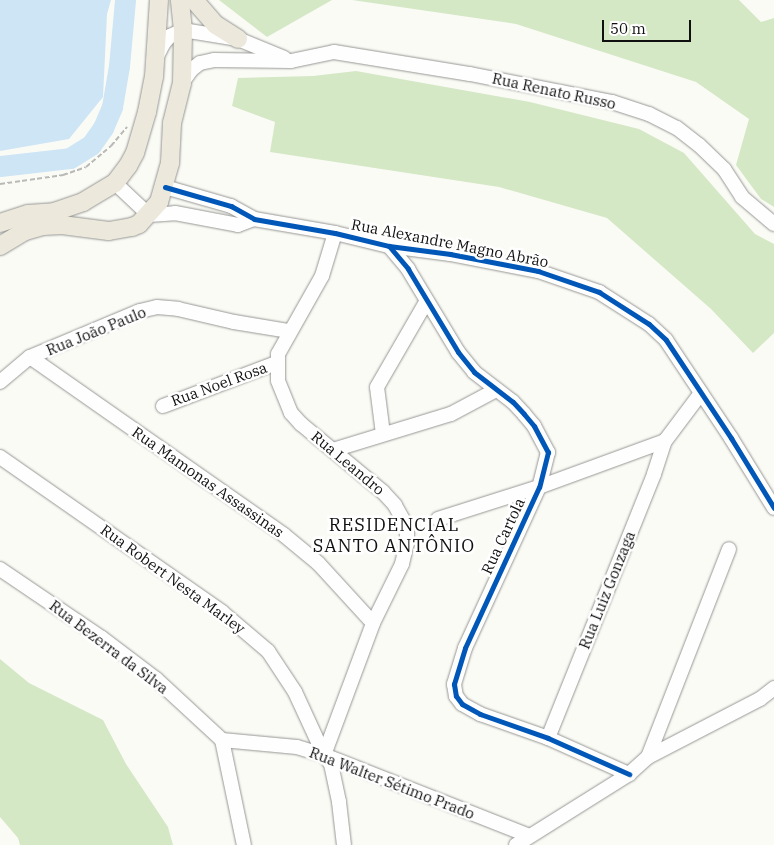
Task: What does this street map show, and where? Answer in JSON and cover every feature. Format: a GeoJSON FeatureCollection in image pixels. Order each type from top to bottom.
{"type":"FeatureCollection","features":[{"type":"Feature","properties":{"kind":"main road"},"geometry":{"type":"LineString","coordinates":[[0,223],[28,214],[54,212],[83,202],[116,183],[135,153],[155,69],[160,0]]}},
{"type":"Feature","properties":{"kind":"main road"},"geometry":{"type":"LineString","coordinates":[[172,123],[182,83],[183,30],[180,0]]}},
{"type":"Feature","properties":{"kind":"main road"},"geometry":{"type":"LineString","coordinates":[[194,0],[216,25],[238,39]]}},
{"type":"Feature","properties":{"kind":"main road"},"geometry":{"type":"LineString","coordinates":[[0,246],[25,231],[44,226],[62,225],[109,231],[139,224],[148,215],[159,202],[165,187],[170,163],[175,78],[172,59],[164,58],[155,69]]}},
{"type":"Feature","properties":{"kind":"street"},"geometry":{"type":"LineString","coordinates":[[155,69],[163,44],[170,36],[183,30],[238,39],[292,61]]}},
{"type":"Feature","properties":{"kind":"street","name":"Rua Renato Russo"},"geometry":{"type":"LineString","coordinates":[[182,83],[191,70],[200,63],[214,60],[292,61],[334,52],[470,74],[612,102],[649,114],[677,128],[699,145],[724,169],[742,197],[774,224]]}},
{"type":"Feature","properties":{"kind":"street"},"geometry":{"type":"LineString","coordinates":[[116,183],[148,215],[175,213],[238,225],[254,219]]}},
{"type":"Feature","properties":{"kind":"street"},"geometry":{"type":"LineString","coordinates":[[165,187],[236,208],[254,219]]}},
{"type":"Feature","properties":{"kind":"street"},"geometry":{"type":"LineString","coordinates":[[203,218],[204,200]]}},
{"type":"Feature","properties":{"kind":"street","name":"Rua Alexandre Magno Abrão"},"geometry":{"type":"LineString","coordinates":[[254,219],[335,233],[389,246],[450,254],[538,271],[598,292],[649,324],[666,340],[731,438],[774,508]]}},
{"type":"Feature","properties":{"kind":"street"},"geometry":{"type":"LineString","coordinates":[[276,363],[278,354],[289,331],[318,285],[335,233]]}},
{"type":"Feature","properties":{"kind":"street","name":"Rua Cartola"},"geometry":{"type":"LineString","coordinates":[[389,246],[408,270],[458,352],[474,372],[513,402],[534,426],[546,446],[547,457],[539,488],[465,648],[454,684],[456,696],[462,704],[471,710],[548,738],[629,774]]}},
{"type":"Feature","properties":{"kind":"street"},"geometry":{"type":"LineString","coordinates":[[383,434],[377,387],[426,302]]}},
{"type":"Feature","properties":{"kind":"street","name":"Rua João Paulo"},"geometry":{"type":"LineString","coordinates":[[0,382],[30,357],[132,314],[157,307],[178,309],[234,322],[289,331]]}},
{"type":"Feature","properties":{"kind":"street","name":"Rua Mamonas Assassinas"},"geometry":{"type":"LineString","coordinates":[[30,357],[284,535],[318,564],[373,623]]}},
{"type":"Feature","properties":{"kind":"street","name":"Rua Noel Rosa"},"geometry":{"type":"LineString","coordinates":[[163,406],[276,363]]}},
{"type":"Feature","properties":{"kind":"street","name":"Rua Leandro"},"geometry":{"type":"LineString","coordinates":[[276,363],[278,380],[291,413],[301,424],[383,492],[395,505],[407,527],[407,543],[402,564],[373,623],[341,704],[324,754]]}},
{"type":"Feature","properties":{"kind":"street"},"geometry":{"type":"LineString","coordinates":[[333,450],[451,414],[496,390]]}},
{"type":"Feature","properties":{"kind":"street"},"geometry":{"type":"LineString","coordinates":[[438,518],[539,488],[665,441],[701,393]]}},
{"type":"Feature","properties":{"kind":"street","name":"Rua Luiz Gonzaga"},"geometry":{"type":"LineString","coordinates":[[548,738],[654,474],[665,441]]}},
{"type":"Feature","properties":{"kind":"street","name":"Rua Robert Nesta Marley"},"geometry":{"type":"LineString","coordinates":[[0,457],[222,612],[268,651],[296,692],[324,754],[331,764],[340,802],[344,845]]}},
{"type":"Feature","properties":{"kind":"street"},"geometry":{"type":"LineString","coordinates":[[648,757],[729,549]]}},
{"type":"Feature","properties":{"kind":"street","name":"Rua Bezerra da Silva"},"geometry":{"type":"LineString","coordinates":[[0,569],[102,638],[156,679],[222,740]]}},
{"type":"Feature","properties":{"kind":"street"},"geometry":{"type":"LineString","coordinates":[[516,845],[629,774],[648,757],[752,703],[774,688]]}},
{"type":"Feature","properties":{"kind":"street"},"geometry":{"type":"LineString","coordinates":[[222,740],[244,845]]}},
{"type":"Feature","properties":{"kind":"street","name":"Rua Walter Sétimo Prado"},"geometry":{"type":"LineString","coordinates":[[222,740],[297,747],[324,754],[530,836]]}},
{"type":"Feature","properties":{"kind":"path"},"geometry":{"type":"LineString","coordinates":[[0,184],[63,175],[86,167],[111,146],[130,124]]}},
{"type":"Feature","properties":{"kind":"green space"},"geometry":{"type":"Polygon","coordinates":[[[219,0],[332,0],[267,37],[219,0]]]}},
{"type":"Feature","properties":{"kind":"green space"},"geometry":{"type":"Polygon","coordinates":[[[352,0],[739,0],[761,22],[774,18],[774,207],[761,199],[736,165],[749,119],[696,82],[516,24],[352,0]]]}},
{"type":"Feature","properties":{"kind":"green space"},"geometry":{"type":"Polygon","coordinates":[[[356,71],[530,102],[639,129],[684,153],[755,234],[774,244],[774,333],[753,353],[711,309],[607,218],[499,187],[270,152],[275,122],[232,106],[238,78],[313,76],[356,71]]]}},
{"type":"Feature","properties":{"kind":"green space"},"geometry":{"type":"Polygon","coordinates":[[[0,659],[29,683],[103,720],[126,764],[168,827],[173,845],[20,845],[18,838],[0,817],[0,659]]]}},
{"type":"Feature","properties":{"kind":"water"},"geometry":{"type":"Polygon","coordinates":[[[0,0],[111,0],[107,14],[103,97],[69,139],[0,151],[0,0]]]}},
{"type":"Feature","properties":{"kind":"waterway"},"geometry":{"type":"LineString","coordinates":[[0,166],[70,158],[91,145],[103,128],[112,107],[119,66],[125,0]]}},
{"type":"Feature","properties":{"kind":"cycle path"},"geometry":{"type":"LineString","coordinates":[[165,187],[231,206],[254,219],[335,233],[389,246],[450,254],[538,271],[599,292],[649,324],[666,340],[731,438],[774,508]]}},
{"type":"Feature","properties":{"kind":"cycle path"},"geometry":{"type":"LineString","coordinates":[[389,246],[408,269],[458,352],[474,372],[513,402],[524,414],[534,426],[548,452],[539,487],[465,648],[454,684],[456,696],[462,704],[480,714],[548,738],[629,774]]}},
{"type":"Feature","properties":{"kind":"district","name":"RESIDENCIAL SANTO ANTÔNIO"},"geometry":{"type":"Point","coordinates":[394,536]}}]}
